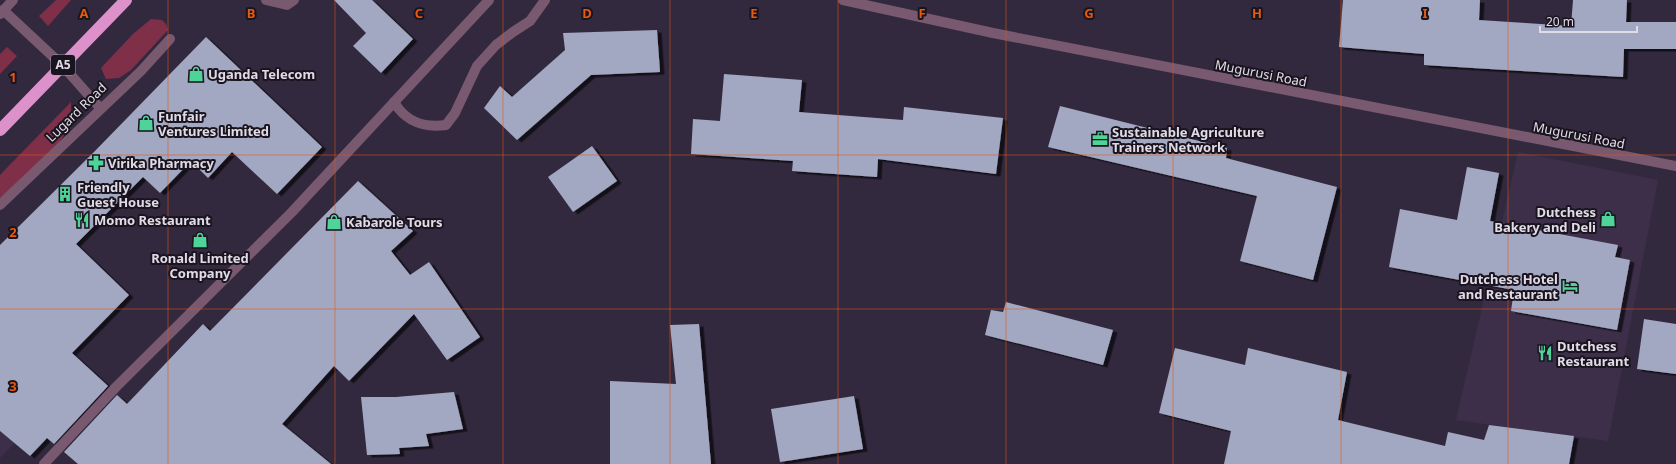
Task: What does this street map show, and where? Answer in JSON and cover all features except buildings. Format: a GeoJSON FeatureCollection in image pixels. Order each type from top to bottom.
{"type":"FeatureCollection","features":[{"type":"Feature","properties":{"kind":"highway","name":"A5"},"geometry":{"type":"LineString","coordinates":[[0,130],[126,0]]}},
{"type":"Feature","properties":{"kind":"street"},"geometry":{"type":"LineString","coordinates":[[13,0],[2,12],[62,65],[100,108]]}},
{"type":"Feature","properties":{"kind":"street"},"geometry":{"type":"LineString","coordinates":[[266,0],[286,5],[294,0]]}},
{"type":"Feature","properties":{"kind":"street"},"geometry":{"type":"LineString","coordinates":[[44,464],[116,387],[292,212],[489,0]]}},
{"type":"Feature","properties":{"kind":"street"},"geometry":{"type":"LineString","coordinates":[[394,102],[401,113],[419,124],[432,126],[446,124],[455,113],[477,66],[496,45],[530,21],[545,0]]}},
{"type":"Feature","properties":{"kind":"street","name":"Mugurusi Road"},"geometry":{"type":"LineString","coordinates":[[843,0],[993,33],[1676,166]]}},
{"type":"Feature","properties":{"kind":"street","name":"Lugard Road"},"geometry":{"type":"LineString","coordinates":[[0,205],[100,108],[141,71],[170,39]]}},
{"type":"Feature","properties":{"kind":"shaded area"},"geometry":{"type":"Polygon","coordinates":[[[56,0],[71,0],[48,26],[39,16],[56,0]]]}},
{"type":"Feature","properties":{"kind":"shaded area"},"geometry":{"type":"Polygon","coordinates":[[[151,19],[162,20],[166,24],[168,30],[131,70],[119,78],[106,79],[101,68],[133,34],[151,19]]]}},
{"type":"Feature","properties":{"kind":"shaded area"},"geometry":{"type":"Polygon","coordinates":[[[7,47],[17,56],[0,74],[0,54],[7,47]]]}},
{"type":"Feature","properties":{"kind":"shaded area"},"geometry":{"type":"Polygon","coordinates":[[[71,102],[69,125],[60,142],[53,151],[4,200],[0,197],[0,175],[71,102]]]}},
{"type":"Feature","properties":{"kind":"shaded area"},"geometry":{"type":"Polygon","coordinates":[[[1518,152],[1658,180],[1608,441],[1456,420],[1518,152]]]}},
{"type":"Feature","properties":{"kind":"shaded area"},"geometry":{"type":"Polygon","coordinates":[[[0,431],[15,443],[0,458],[0,431]]]}},
{"type":"Feature","properties":{"kind":"place","name":"Uganda Telecom"},"geometry":{"type":"Point","coordinates":[196,74]}},
{"type":"Feature","properties":{"kind":"place","name":"Funfair Ventures Limited"},"geometry":{"type":"Point","coordinates":[146,123]}},
{"type":"Feature","properties":{"kind":"place","name":"Sustainable Agriculture Trainers Network"},"geometry":{"type":"Point","coordinates":[1100,139]}},
{"type":"Feature","properties":{"kind":"place","name":"Virika Pharmacy"},"geometry":{"type":"Point","coordinates":[96,163]}},
{"type":"Feature","properties":{"kind":"place","name":"Friendly Guest House"},"geometry":{"type":"Point","coordinates":[65,194]}},
{"type":"Feature","properties":{"kind":"place","name":"Dutchess Bakery and Deli"},"geometry":{"type":"Point","coordinates":[1608,219]}},
{"type":"Feature","properties":{"kind":"place","name":"Momo Restaurant"},"geometry":{"type":"Point","coordinates":[82,220]}},
{"type":"Feature","properties":{"kind":"place","name":"Kabarole Tours"},"geometry":{"type":"Point","coordinates":[334,222]}},
{"type":"Feature","properties":{"kind":"place","name":"Ronald Limited Company"},"geometry":{"type":"Point","coordinates":[200,240]}},
{"type":"Feature","properties":{"kind":"place","name":"Dutchess Hotel and Restaurant"},"geometry":{"type":"Point","coordinates":[1570,286]}},
{"type":"Feature","properties":{"kind":"place","name":"Dutchess Restaurant"},"geometry":{"type":"Point","coordinates":[1545,353]}}]}
